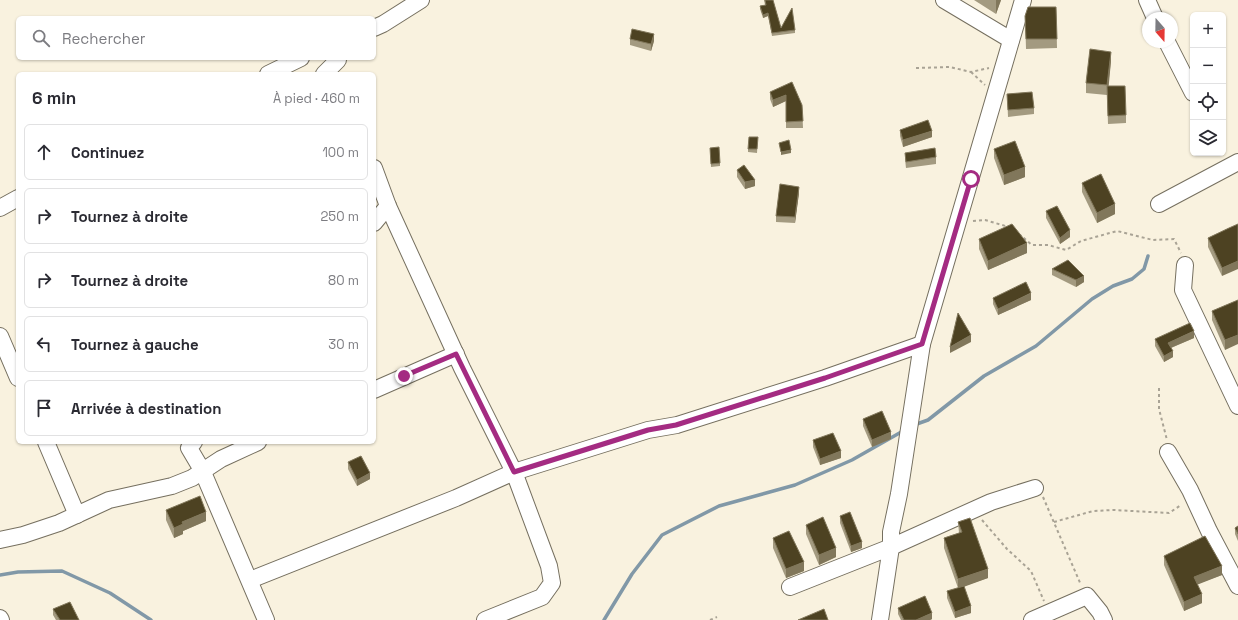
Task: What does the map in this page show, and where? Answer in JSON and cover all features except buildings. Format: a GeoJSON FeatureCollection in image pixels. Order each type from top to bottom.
{"type":"FeatureCollection","features":[{"type":"Feature","properties":{"kind":"street"},"geometry":{"type":"LineString","coordinates":[[376,27],[421,0]]}},
{"type":"Feature","properties":{"kind":"street"},"geometry":{"type":"LineString","coordinates":[[944,0],[1012,40]]}},
{"type":"Feature","properties":{"kind":"street"},"geometry":{"type":"LineString","coordinates":[[880,620],[891,532],[899,494],[922,344],[1023,0]]}},
{"type":"Feature","properties":{"kind":"street"},"geometry":{"type":"LineString","coordinates":[[1146,0],[1153,12]]}},
{"type":"Feature","properties":{"kind":"street"},"geometry":{"type":"LineString","coordinates":[[1171,48],[1190,87]]}},
{"type":"Feature","properties":{"kind":"street"},"geometry":{"type":"LineString","coordinates":[[272,72],[297,60]]}},
{"type":"Feature","properties":{"kind":"street"},"geometry":{"type":"LineString","coordinates":[[327,72],[339,64]]}},
{"type":"Feature","properties":{"kind":"street"},"geometry":{"type":"LineString","coordinates":[[1159,204],[1230,160]]}},
{"type":"Feature","properties":{"kind":"street"},"geometry":{"type":"LineString","coordinates":[[376,173],[388,206],[456,354],[514,472],[549,566],[552,583],[542,597],[485,620]]}},
{"type":"Feature","properties":{"kind":"street"},"geometry":{"type":"LineString","coordinates":[[0,208],[16,199]]}},
{"type":"Feature","properties":{"kind":"street"},"geometry":{"type":"LineString","coordinates":[[376,221],[388,206]]}},
{"type":"Feature","properties":{"kind":"street"},"geometry":{"type":"LineString","coordinates":[[1185,265],[1183,290],[1238,406]]}},
{"type":"Feature","properties":{"kind":"street"},"geometry":{"type":"LineString","coordinates":[[0,336],[16,373]]}},
{"type":"Feature","properties":{"kind":"street"},"geometry":{"type":"LineString","coordinates":[[250,580],[456,498],[514,472],[648,430],[676,425],[825,378],[922,344]]}},
{"type":"Feature","properties":{"kind":"street"},"geometry":{"type":"LineString","coordinates":[[376,389],[456,354]]}},
{"type":"Feature","properties":{"kind":"street"},"geometry":{"type":"LineString","coordinates":[[47,444],[77,515]]}},
{"type":"Feature","properties":{"kind":"street"},"geometry":{"type":"LineString","coordinates":[[190,444],[266,620]]}},
{"type":"Feature","properties":{"kind":"street"},"geometry":{"type":"LineString","coordinates":[[0,540],[23,535],[77,515],[109,500],[172,486],[192,478],[202,470],[221,459],[254,444]]}},
{"type":"Feature","properties":{"kind":"street"},"geometry":{"type":"LineString","coordinates":[[1168,452],[1190,490],[1209,531],[1238,586]]}},
{"type":"Feature","properties":{"kind":"street"},"geometry":{"type":"LineString","coordinates":[[790,587],[890,547],[991,502],[1035,488]]}},
{"type":"Feature","properties":{"kind":"street"},"geometry":{"type":"LineString","coordinates":[[1032,620],[1087,596],[1100,612],[1104,620]]}},
{"type":"Feature","properties":{"kind":"path"},"geometry":{"type":"LineString","coordinates":[[916,68],[950,67],[971,72],[989,68],[1006,59]]}},
{"type":"Feature","properties":{"kind":"path"},"geometry":{"type":"LineString","coordinates":[[961,213],[965,223],[985,220],[1011,227]]}},
{"type":"Feature","properties":{"kind":"path"},"geometry":{"type":"LineString","coordinates":[[1015,231],[1032,245],[1048,245],[1066,250],[1081,241],[1117,231],[1153,240],[1174,239],[1179,247],[1185,265]]}},
{"type":"Feature","properties":{"kind":"path"},"geometry":{"type":"LineString","coordinates":[[1159,388],[1159,409],[1166,433]]}},
{"type":"Feature","properties":{"kind":"path"},"geometry":{"type":"LineString","coordinates":[[1035,488],[1040,491],[1087,596]]}},
{"type":"Feature","properties":{"kind":"path"},"geometry":{"type":"LineString","coordinates":[[1054,522],[1093,511],[1114,510],[1169,513],[1182,505],[1190,490]]}},
{"type":"Feature","properties":{"kind":"path"},"geometry":{"type":"LineString","coordinates":[[973,511],[1007,549],[1031,572],[1043,598],[1048,614]]}},
{"type":"Feature","properties":{"kind":"path"},"geometry":{"type":"LineString","coordinates":[[710,620],[717,617]]}},
{"type":"Feature","properties":{"kind":"waterway"},"geometry":{"type":"LineString","coordinates":[[914,425],[928,420],[984,376],[1036,346],[1092,299],[1113,286],[1132,279],[1144,269],[1148,256]]}},
{"type":"Feature","properties":{"kind":"waterway"},"geometry":{"type":"LineString","coordinates":[[604,620],[632,574],[662,535],[719,506],[795,485],[852,460],[903,431]]}},
{"type":"Feature","properties":{"kind":"waterway"},"geometry":{"type":"LineString","coordinates":[[0,575],[18,572],[62,571],[110,593],[151,620]]}},
{"type":"Feature","properties":{"kind":"route"},"geometry":{"type":"LineString","coordinates":[[404,376],[456,354],[514,472],[648,430],[676,425],[825,378],[922,344],[971,179]]}}]}
